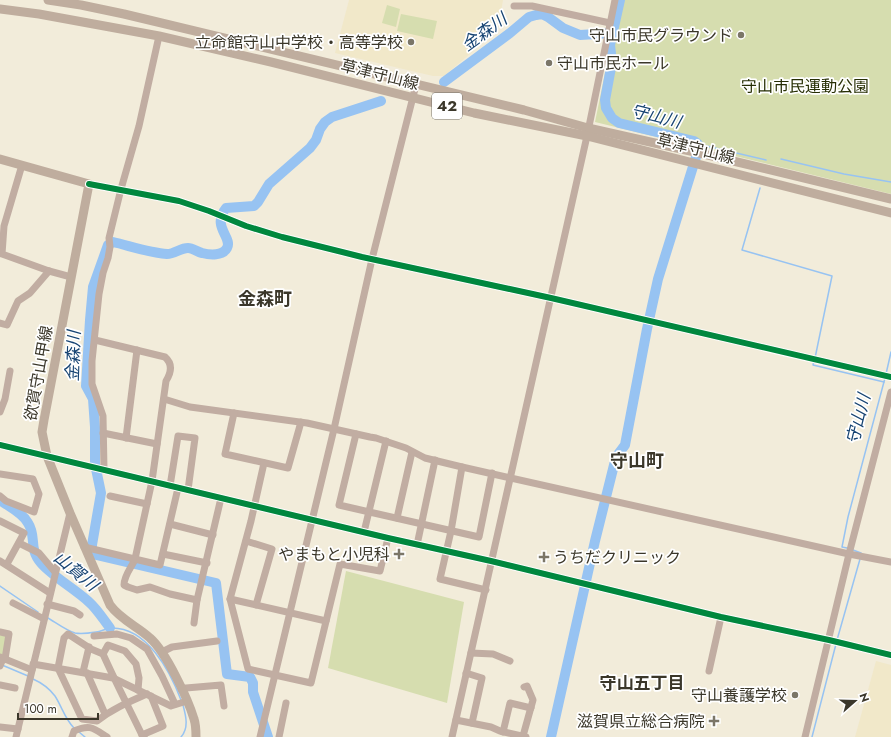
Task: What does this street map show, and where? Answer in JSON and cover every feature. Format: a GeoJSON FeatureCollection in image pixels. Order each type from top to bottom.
{"type":"FeatureCollection","features":[{"type":"Feature","properties":{"kind":"main road","name":"草津守山線"},"geometry":{"type":"LineString","coordinates":[[48,0],[111,11],[524,110],[587,132],[891,213]]}},
{"type":"Feature","properties":{"kind":"main road","name":"草津守山線"},"geometry":{"type":"LineString","coordinates":[[0,9],[39,14],[159,36],[474,112],[708,155],[891,199]]}},
{"type":"Feature","properties":{"kind":"main road"},"geometry":{"type":"LineString","coordinates":[[0,159],[89,184]]}},
{"type":"Feature","properties":{"kind":"main road","name":"欲賀守山甲線"},"geometry":{"type":"LineString","coordinates":[[89,184],[42,432],[47,456],[84,547],[110,605],[120,616],[151,638],[162,652],[187,701],[194,720],[196,737]]}},
{"type":"Feature","properties":{"kind":"street"},"geometry":{"type":"LineString","coordinates":[[452,737],[551,298],[615,0]]}},
{"type":"Feature","properties":{"kind":"street"},"geometry":{"type":"LineString","coordinates":[[514,6],[532,6],[609,26]]}},
{"type":"Feature","properties":{"kind":"street"},"geometry":{"type":"LineString","coordinates":[[104,470],[103,416],[92,384],[92,361],[103,273],[108,258],[110,247],[109,238],[120,189],[139,126],[159,36]]}},
{"type":"Feature","properties":{"kind":"street"},"geometry":{"type":"LineString","coordinates":[[260,737],[311,519],[334,429],[372,259],[416,84]]}},
{"type":"Feature","properties":{"kind":"street"},"geometry":{"type":"LineString","coordinates":[[22,165],[4,226],[2,254],[49,271],[71,277]]}},
{"type":"Feature","properties":{"kind":"street"},"geometry":{"type":"LineString","coordinates":[[89,184],[179,201],[210,211],[244,225],[315,246],[551,298],[891,377]]}},
{"type":"Feature","properties":{"kind":"street"},"geometry":{"type":"LineString","coordinates":[[0,323],[7,325],[18,302],[30,293],[49,271]]}},
{"type":"Feature","properties":{"kind":"street"},"geometry":{"type":"LineString","coordinates":[[95,340],[165,357],[168,359],[171,370],[166,381],[152,481],[135,559],[124,580],[124,585],[128,588],[137,590],[150,587],[170,594],[197,600]]}},
{"type":"Feature","properties":{"kind":"street"},"geometry":{"type":"LineString","coordinates":[[126,438],[137,350]]}},
{"type":"Feature","properties":{"kind":"street"},"geometry":{"type":"LineString","coordinates":[[0,412],[5,399],[10,371]]}},
{"type":"Feature","properties":{"kind":"street"},"geometry":{"type":"LineString","coordinates":[[805,737],[849,554],[891,392]]}},
{"type":"Feature","properties":{"kind":"street"},"geometry":{"type":"LineString","coordinates":[[164,399],[190,407],[302,422],[376,438],[406,448],[425,458],[462,467],[849,554],[891,562]]}},
{"type":"Feature","properties":{"kind":"street"},"geometry":{"type":"LineString","coordinates":[[234,413],[225,454],[288,468],[302,422]]}},
{"type":"Feature","properties":{"kind":"street"},"geometry":{"type":"LineString","coordinates":[[103,433],[157,444]]}},
{"type":"Feature","properties":{"kind":"street"},"geometry":{"type":"LineString","coordinates":[[356,434],[340,505],[479,537],[492,473]]}},
{"type":"Feature","properties":{"kind":"street"},"geometry":{"type":"LineString","coordinates":[[170,486],[178,436],[195,438],[188,490]]}},
{"type":"Feature","properties":{"kind":"street"},"geometry":{"type":"LineString","coordinates":[[364,532],[386,441]]}},
{"type":"Feature","properties":{"kind":"street"},"geometry":{"type":"LineString","coordinates":[[0,445],[446,552],[491,561],[891,655]]}},
{"type":"Feature","properties":{"kind":"street"},"geometry":{"type":"LineString","coordinates":[[397,518],[412,452]]}},
{"type":"Feature","properties":{"kind":"street"},"geometry":{"type":"LineString","coordinates":[[417,545],[435,460]]}},
{"type":"Feature","properties":{"kind":"street"},"geometry":{"type":"LineString","coordinates":[[264,463],[246,541],[230,599],[248,669],[311,683],[340,564],[380,571],[388,538]]}},
{"type":"Feature","properties":{"kind":"street"},"geometry":{"type":"LineString","coordinates":[[462,467],[451,531],[440,579],[486,590]]}},
{"type":"Feature","properties":{"kind":"street"},"geometry":{"type":"LineString","coordinates":[[0,474],[33,479],[39,494],[34,512],[6,501],[0,496]]}},
{"type":"Feature","properties":{"kind":"street"},"geometry":{"type":"LineString","coordinates":[[84,547],[160,565],[178,488]]}},
{"type":"Feature","properties":{"kind":"street"},"geometry":{"type":"LineString","coordinates":[[110,496],[147,504]]}},
{"type":"Feature","properties":{"kind":"street"},"geometry":{"type":"LineString","coordinates":[[194,623],[197,600],[213,535],[220,498]]}},
{"type":"Feature","properties":{"kind":"street"},"geometry":{"type":"LineString","coordinates":[[16,737],[70,513]]}},
{"type":"Feature","properties":{"kind":"street"},"geometry":{"type":"LineString","coordinates":[[0,522],[24,533],[7,564]]}},
{"type":"Feature","properties":{"kind":"street"},"geometry":{"type":"LineString","coordinates":[[170,524],[213,535]]}},
{"type":"Feature","properties":{"kind":"street"},"geometry":{"type":"LineString","coordinates":[[246,541],[272,549],[256,605]]}},
{"type":"Feature","properties":{"kind":"street"},"geometry":{"type":"LineString","coordinates":[[19,543],[39,553],[55,572]]}},
{"type":"Feature","properties":{"kind":"street"},"geometry":{"type":"LineString","coordinates":[[163,554],[206,563]]}},
{"type":"Feature","properties":{"kind":"street"},"geometry":{"type":"LineString","coordinates":[[0,560],[50,593]]}},
{"type":"Feature","properties":{"kind":"street"},"geometry":{"type":"LineString","coordinates":[[230,599],[326,621]]}},
{"type":"Feature","properties":{"kind":"street"},"geometry":{"type":"LineString","coordinates":[[13,603],[44,619]]}},
{"type":"Feature","properties":{"kind":"street"},"geometry":{"type":"LineString","coordinates":[[47,604],[74,611],[80,615]]}},
{"type":"Feature","properties":{"kind":"street"},"geometry":{"type":"LineString","coordinates":[[709,671],[721,616]]}},
{"type":"Feature","properties":{"kind":"street"},"geometry":{"type":"LineString","coordinates":[[0,632],[9,634],[2,661],[32,667],[58,668],[114,678],[171,706],[187,701]]}},
{"type":"Feature","properties":{"kind":"street"},"geometry":{"type":"LineString","coordinates":[[149,695],[126,703],[105,714],[97,721],[82,719],[58,668],[64,638],[68,634],[103,654],[126,703],[143,736],[163,726],[149,695]]}},
{"type":"Feature","properties":{"kind":"street"},"geometry":{"type":"LineString","coordinates":[[94,636],[117,634],[131,638],[147,649],[175,704]]}},
{"type":"Feature","properties":{"kind":"street"},"geometry":{"type":"LineString","coordinates":[[162,652],[172,647],[217,641]]}},
{"type":"Feature","properties":{"kind":"street"},"geometry":{"type":"LineString","coordinates":[[103,654],[108,645],[125,651],[136,664],[139,678],[138,690]]}},
{"type":"Feature","properties":{"kind":"street"},"geometry":{"type":"LineString","coordinates":[[89,647],[85,673],[105,714]]}},
{"type":"Feature","properties":{"kind":"street"},"geometry":{"type":"LineString","coordinates":[[471,653],[493,654],[510,661]]}},
{"type":"Feature","properties":{"kind":"street"},"geometry":{"type":"LineString","coordinates":[[466,673],[482,678],[472,723]]}},
{"type":"Feature","properties":{"kind":"street"},"geometry":{"type":"LineString","coordinates":[[0,685],[15,688]]}},
{"type":"Feature","properties":{"kind":"street"},"geometry":{"type":"LineString","coordinates":[[181,689],[222,685],[224,706]]}},
{"type":"Feature","properties":{"kind":"street"},"geometry":{"type":"LineString","coordinates":[[456,720],[491,727],[503,732],[521,736],[533,700],[527,686],[524,687]]}},
{"type":"Feature","properties":{"kind":"street"},"geometry":{"type":"LineString","coordinates":[[279,737],[286,703]]}},
{"type":"Feature","properties":{"kind":"street"},"geometry":{"type":"LineString","coordinates":[[503,732],[510,703],[531,708]]}},
{"type":"Feature","properties":{"kind":"street"},"geometry":{"type":"LineString","coordinates":[[0,727],[18,729]]}},
{"type":"Feature","properties":{"kind":"street"},"geometry":{"type":"LineString","coordinates":[[72,737],[74,731],[84,727],[92,728],[107,737]]}},
{"type":"Feature","properties":{"kind":"shaded area","name":"立命館守山中学校・高等学校"},"geometry":{"type":"Polygon","coordinates":[[[349,0],[503,0],[498,30],[444,76],[433,76],[335,53],[349,0]]]}},
{"type":"Feature","properties":{"kind":"shaded area"},"geometry":{"type":"Polygon","coordinates":[[[876,661],[891,665],[891,737],[855,737],[876,661]]]}},
{"type":"Feature","properties":{"kind":"green space","name":"守山市民運動公園"},"geometry":{"type":"Polygon","coordinates":[[[620,0],[891,0],[891,194],[595,122],[620,0]]]}},
{"type":"Feature","properties":{"kind":"green space"},"geometry":{"type":"Polygon","coordinates":[[[387,5],[400,9],[396,27],[382,23],[387,5]]]}},
{"type":"Feature","properties":{"kind":"green space"},"geometry":{"type":"Polygon","coordinates":[[[401,14],[437,21],[433,39],[397,31],[401,14]]]}},
{"type":"Feature","properties":{"kind":"green space"},"geometry":{"type":"Polygon","coordinates":[[[346,571],[464,602],[447,703],[328,668],[346,571]]]}},
{"type":"Feature","properties":{"kind":"green space"},"geometry":{"type":"Polygon","coordinates":[[[0,633],[8,635],[4,656],[0,654],[0,633]]]}},
{"type":"Feature","properties":{"kind":"water"},"geometry":{"type":"Polygon","coordinates":[[[618,0],[623,0],[616,31],[611,31],[618,0]]]}},
{"type":"Feature","properties":{"kind":"waterway"},"geometry":{"type":"LineString","coordinates":[[551,737],[595,541],[616,457],[625,445],[658,279],[696,157],[698,144],[694,141],[619,123],[612,118],[606,108],[605,100],[612,62],[610,45],[620,0]]}},
{"type":"Feature","properties":{"kind":"waterway","name":"金森川"},"geometry":{"type":"LineString","coordinates":[[444,82],[529,17],[542,14],[563,28],[580,35],[613,33]]}},
{"type":"Feature","properties":{"kind":"waterway","name":"金森川"},"geometry":{"type":"LineString","coordinates":[[268,737],[253,692],[253,683],[250,677],[227,674],[216,583],[92,554],[92,545],[101,493],[95,464],[93,399],[86,386],[93,287],[108,245],[113,242],[147,251],[167,254],[188,248],[209,254],[219,254],[225,251],[228,244],[221,226],[221,221],[222,215],[226,208],[254,206],[269,184],[310,148],[316,140],[320,129],[325,122],[332,117],[381,101]]}},
{"type":"Feature","properties":{"kind":"waterway","name":"守山川"},"geometry":{"type":"LineString","coordinates":[[698,144],[766,160]]}},
{"type":"Feature","properties":{"kind":"waterway"},"geometry":{"type":"LineString","coordinates":[[781,159],[844,174],[891,182]]}},
{"type":"Feature","properties":{"kind":"waterway","name":"守山川"},"geometry":{"type":"LineString","coordinates":[[760,188],[742,250],[832,276],[815,358]]}},
{"type":"Feature","properties":{"kind":"waterway"},"geometry":{"type":"LineString","coordinates":[[886,374],[891,352]]}},
{"type":"Feature","properties":{"kind":"waterway","name":"守山川"},"geometry":{"type":"LineString","coordinates":[[814,361],[813,365],[884,382]]}},
{"type":"Feature","properties":{"kind":"waterway","name":"守山川"},"geometry":{"type":"LineString","coordinates":[[847,548],[842,547],[848,517],[885,378]]}},
{"type":"Feature","properties":{"kind":"waterway","name":"山賀川"},"geometry":{"type":"LineString","coordinates":[[0,500],[19,513],[28,523],[31,528],[35,552],[41,563],[51,573],[89,602],[110,628]]}},
{"type":"Feature","properties":{"kind":"waterway","name":"守山川"},"geometry":{"type":"LineString","coordinates":[[853,550],[861,553]]}},
{"type":"Feature","properties":{"kind":"waterway","name":"守山川"},"geometry":{"type":"LineString","coordinates":[[837,640],[860,559]]}},
{"type":"Feature","properties":{"kind":"waterway"},"geometry":{"type":"LineString","coordinates":[[0,586],[38,612]]}},
{"type":"Feature","properties":{"kind":"waterway"},"geometry":{"type":"LineString","coordinates":[[48,618],[75,633],[98,632],[111,628],[124,630],[136,635],[146,643],[164,664],[181,700]]}},
{"type":"Feature","properties":{"kind":"waterway","name":"守山川"},"geometry":{"type":"LineString","coordinates":[[812,737],[836,644]]}},
{"type":"Feature","properties":{"kind":"waterway"},"geometry":{"type":"LineString","coordinates":[[2,665],[28,676]]}},
{"type":"Feature","properties":{"kind":"waterway"},"geometry":{"type":"LineString","coordinates":[[33,679],[53,693],[68,721],[74,728]]}},
{"type":"Feature","properties":{"kind":"waterway"},"geometry":{"type":"LineString","coordinates":[[181,737],[186,726],[183,705]]}},
{"type":"Feature","properties":{"kind":"waterway"},"geometry":{"type":"LineString","coordinates":[[79,732],[85,737]]}},
{"type":"Feature","properties":{"kind":"cycle path"},"geometry":{"type":"LineString","coordinates":[[89,184],[179,201],[246,226],[282,237],[362,257],[551,298],[891,377]]}},
{"type":"Feature","properties":{"kind":"cycle path"},"geometry":{"type":"LineString","coordinates":[[0,445],[721,617],[891,655]]}},
{"type":"Feature","properties":{"kind":"place","name":"守山市民グラウンド"},"geometry":{"type":"Point","coordinates":[741,35]}},
{"type":"Feature","properties":{"kind":"place","name":"立命館守山中学校・高等学校"},"geometry":{"type":"Point","coordinates":[411,42]}},
{"type":"Feature","properties":{"kind":"place","name":"守山市民ホール"},"geometry":{"type":"Point","coordinates":[549,63]}},
{"type":"Feature","properties":{"kind":"place","name":"やまもと小児科"},"geometry":{"type":"Point","coordinates":[399,554]}},
{"type":"Feature","properties":{"kind":"place","name":"うちだクリニック"},"geometry":{"type":"Point","coordinates":[544,557]}},
{"type":"Feature","properties":{"kind":"place","name":"守山養護学校"},"geometry":{"type":"Point","coordinates":[795,695]}},
{"type":"Feature","properties":{"kind":"place","name":"滋賀県立総合病院"},"geometry":{"type":"Point","coordinates":[714,721]}},
{"type":"Feature","properties":{"kind":"district","name":"金森町"},"geometry":{"type":"Point","coordinates":[265,299]}},
{"type":"Feature","properties":{"kind":"district","name":"守山町"},"geometry":{"type":"Point","coordinates":[637,461]}},
{"type":"Feature","properties":{"kind":"district","name":"守山五丁目"},"geometry":{"type":"Point","coordinates":[642,683]}}]}
